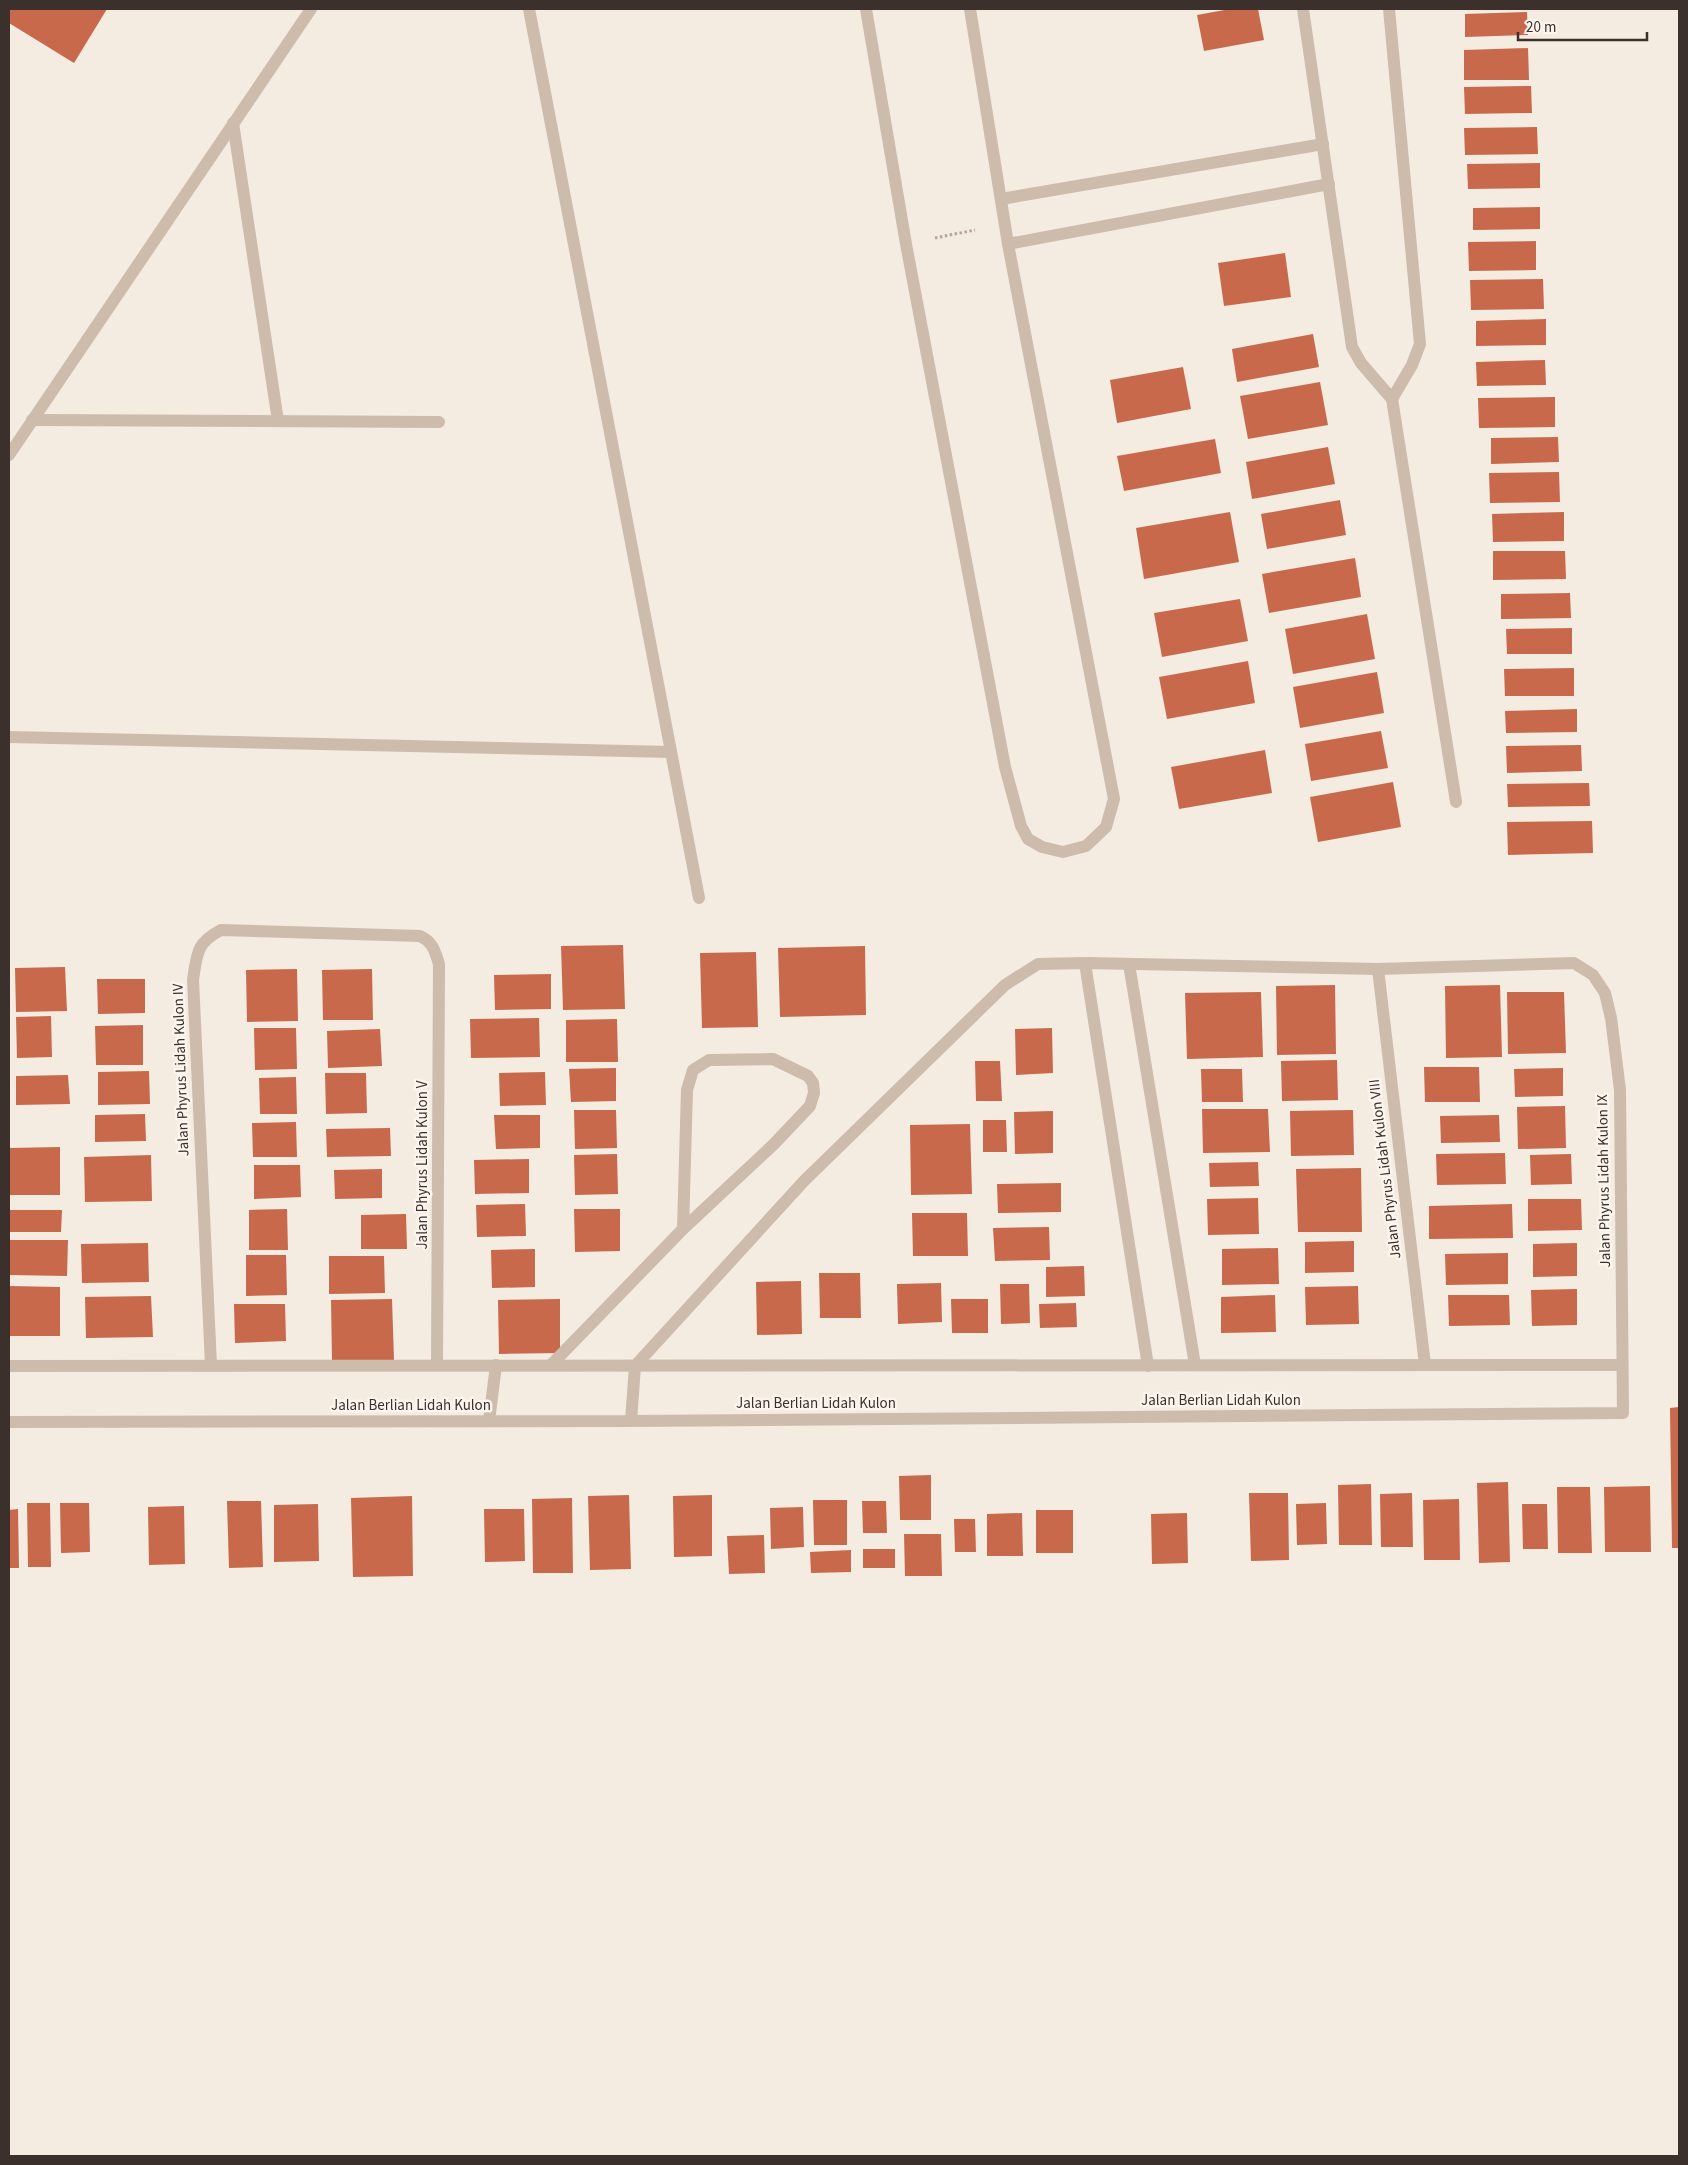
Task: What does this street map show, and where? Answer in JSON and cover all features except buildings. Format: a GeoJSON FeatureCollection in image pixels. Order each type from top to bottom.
{"type":"FeatureCollection","features":[{"type":"Feature","properties":{"kind":"street"},"geometry":{"type":"LineString","coordinates":[[9,455],[310,9]]}},
{"type":"Feature","properties":{"kind":"street"},"geometry":{"type":"LineString","coordinates":[[529,9],[699,898]]}},
{"type":"Feature","properties":{"kind":"street"},"geometry":{"type":"LineString","coordinates":[[866,9],[906,244],[1005,768],[1021,826],[1028,839],[1042,847],[1063,852],[1086,846],[1106,827],[1114,799],[1008,244],[970,9]]}},
{"type":"Feature","properties":{"kind":"street"},"geometry":{"type":"LineString","coordinates":[[1303,9],[1352,347],[1361,363],[1392,399],[1456,802]]}},
{"type":"Feature","properties":{"kind":"street"},"geometry":{"type":"LineString","coordinates":[[1389,9],[1420,344],[1412,365],[1392,399]]}},
{"type":"Feature","properties":{"kind":"street"},"geometry":{"type":"LineString","coordinates":[[233,123],[278,421]]}},
{"type":"Feature","properties":{"kind":"street"},"geometry":{"type":"LineString","coordinates":[[1000,199],[1323,144]]}},
{"type":"Feature","properties":{"kind":"street"},"geometry":{"type":"LineString","coordinates":[[1008,244],[1328,184]]}},
{"type":"Feature","properties":{"kind":"street"},"geometry":{"type":"LineString","coordinates":[[32,420],[438,422]]}},
{"type":"Feature","properties":{"kind":"street"},"geometry":{"type":"LineString","coordinates":[[9,737],[671,752]]}},
{"type":"Feature","properties":{"kind":"street","name":"Jalan Phyrus Lidah Kulon IV"},"geometry":{"type":"LineString","coordinates":[[211,1366],[193,980],[198,948],[207,937],[221,930],[420,936],[427,939],[434,947],[439,964]]}},
{"type":"Feature","properties":{"kind":"street"},"geometry":{"type":"LineString","coordinates":[[1085,963],[1148,1366]]}},
{"type":"Feature","properties":{"kind":"street"},"geometry":{"type":"LineString","coordinates":[[631,1421],[635,1366],[804,1181],[1005,985],[1038,964],[1085,963],[1378,969]]}},
{"type":"Feature","properties":{"kind":"street","name":"Jalan Phyrus Lidah Kulon IX"},"geometry":{"type":"LineString","coordinates":[[1378,969],[1574,963],[1593,975],[1605,993],[1611,1018],[1620,1090],[1623,1413]]}},
{"type":"Feature","properties":{"kind":"street","name":"Jalan Phyrus Lidah Kulon V"},"geometry":{"type":"LineString","coordinates":[[437,1366],[439,964]]}},
{"type":"Feature","properties":{"kind":"street"},"geometry":{"type":"LineString","coordinates":[[1129,964],[1195,1365]]}},
{"type":"Feature","properties":{"kind":"street","name":"Jalan Phyrus Lidah Kulon VIII"},"geometry":{"type":"LineString","coordinates":[[1378,969],[1425,1365]]}},
{"type":"Feature","properties":{"kind":"street"},"geometry":{"type":"LineString","coordinates":[[550,1366],[683,1229],[774,1144],[810,1106],[814,1093],[813,1084],[808,1076],[773,1059],[709,1060],[693,1070],[687,1090],[683,1229]]}},
{"type":"Feature","properties":{"kind":"street"},"geometry":{"type":"LineString","coordinates":[[489,1421],[496,1365]]}},
{"type":"Feature","properties":{"kind":"street"},"geometry":{"type":"LineString","coordinates":[[9,1366],[1622,1365]]}},
{"type":"Feature","properties":{"kind":"street","name":"Jalan Berlian Lidah Kulon"},"geometry":{"type":"LineString","coordinates":[[9,1422],[631,1421],[1623,1413]]}},
{"type":"Feature","properties":{"kind":"path"},"geometry":{"type":"LineString","coordinates":[[906,244],[1005,224]]}}]}
